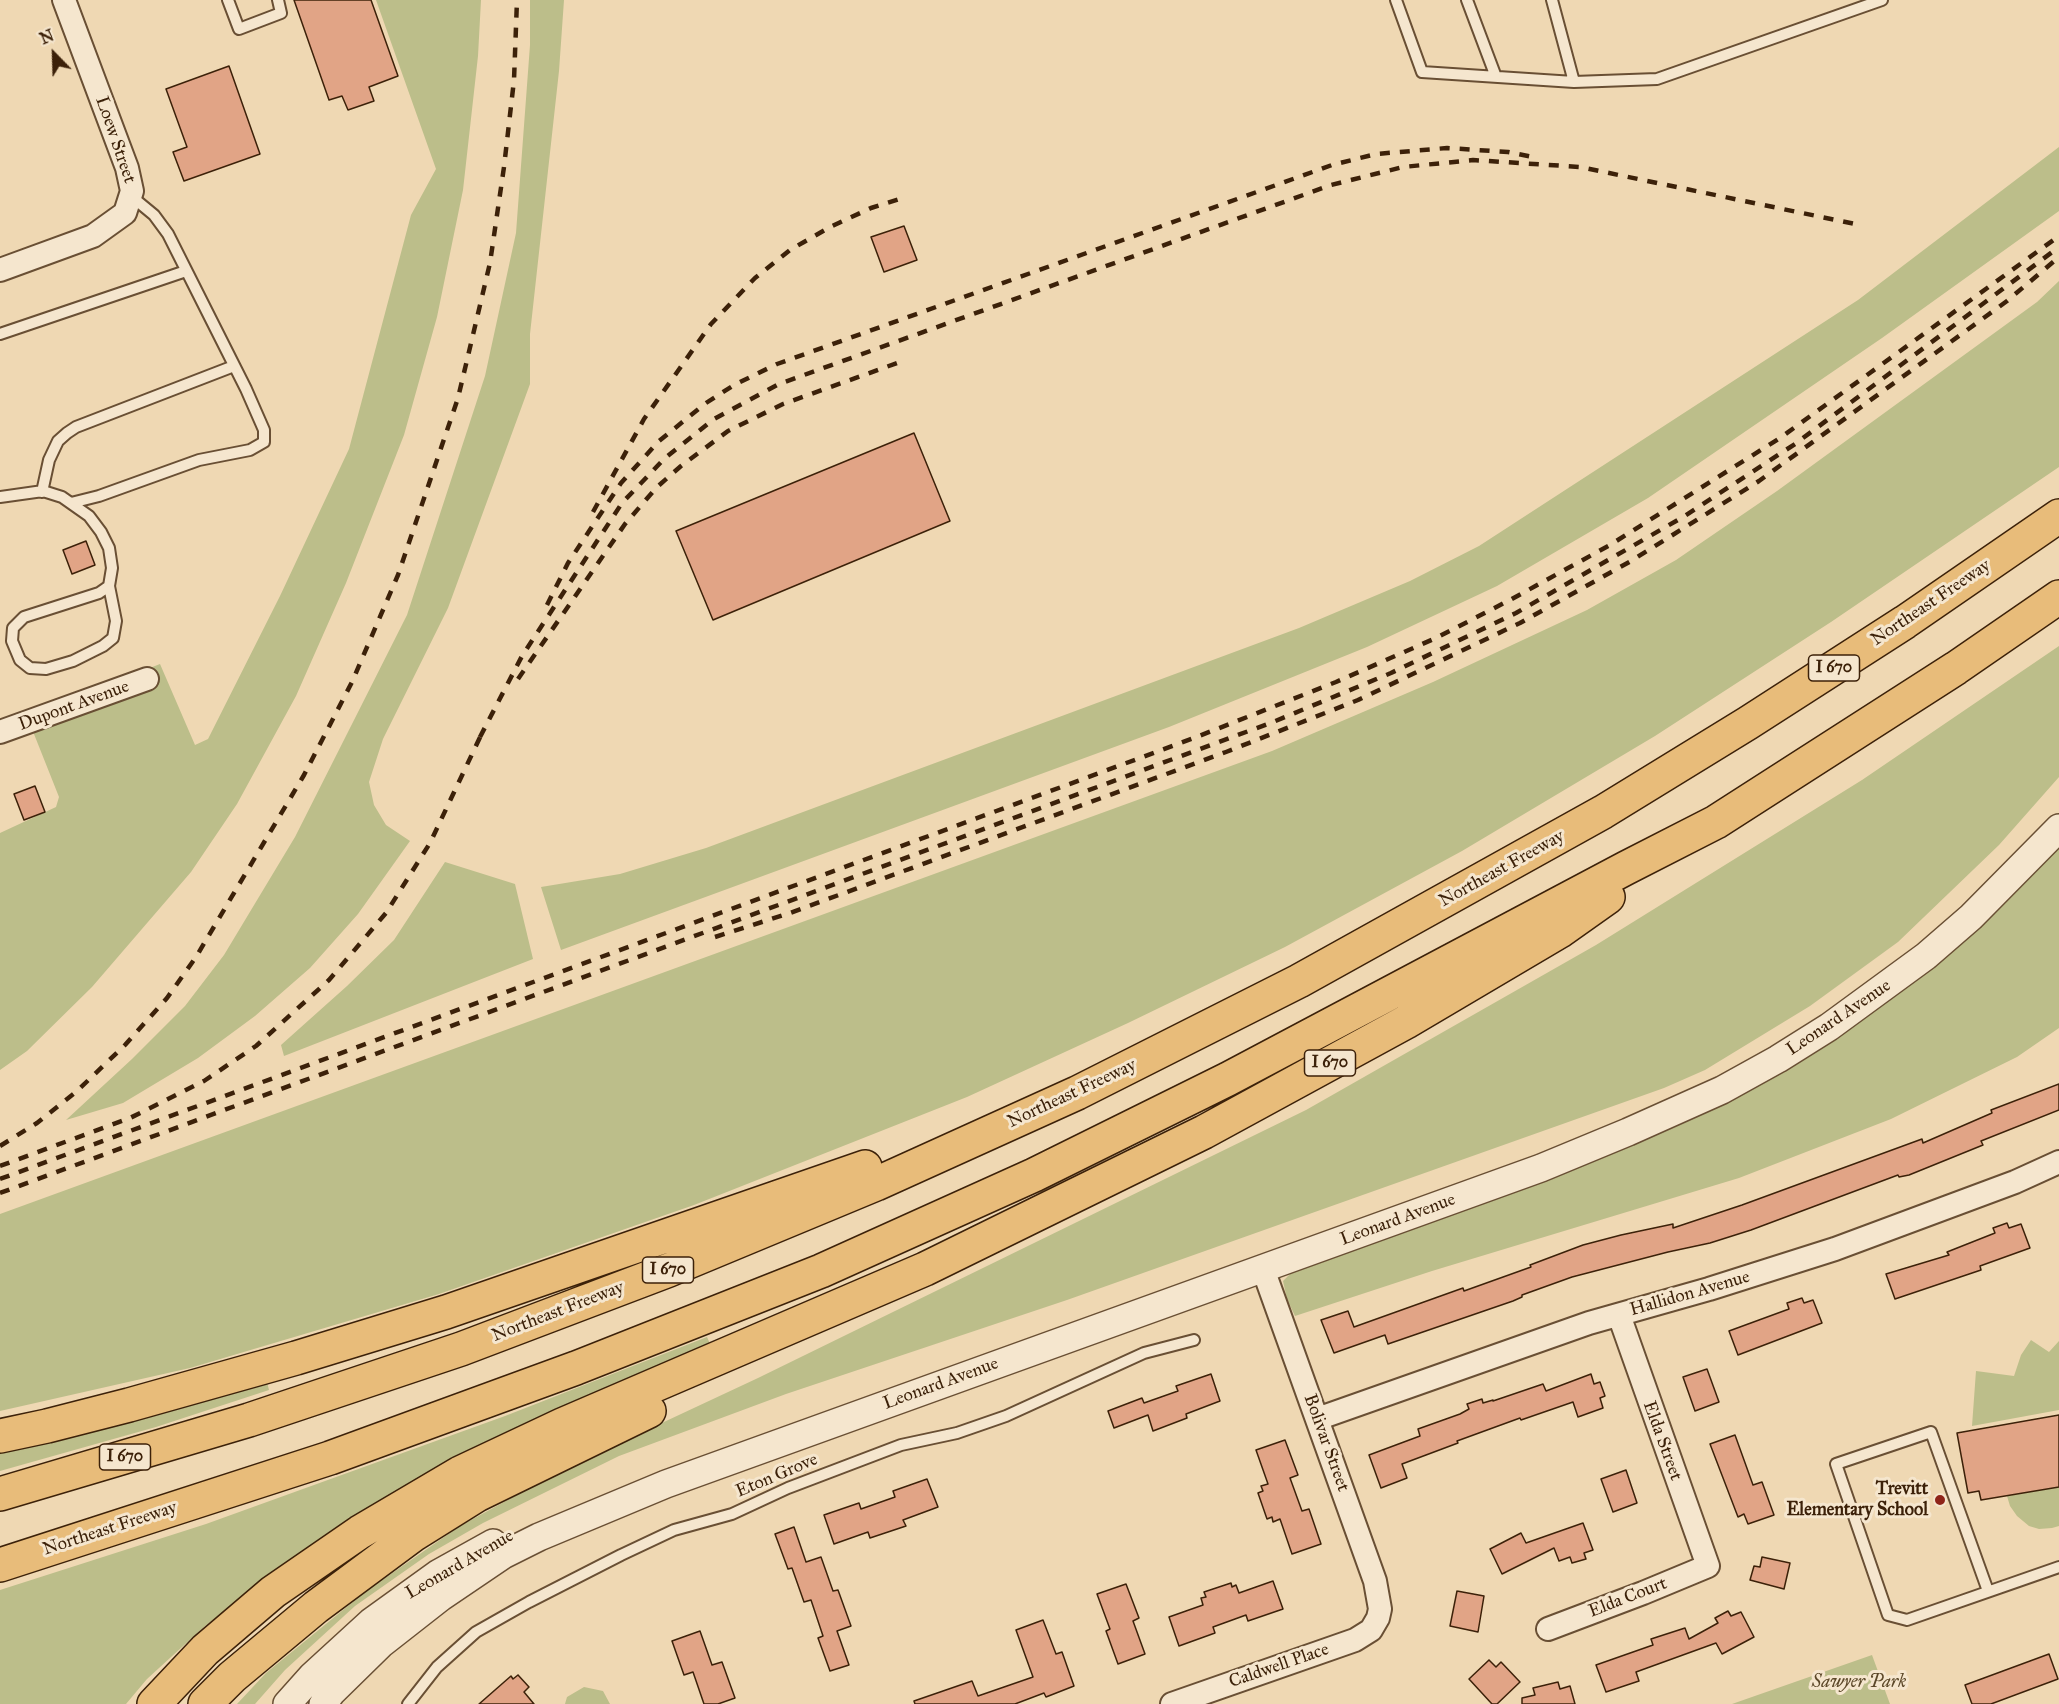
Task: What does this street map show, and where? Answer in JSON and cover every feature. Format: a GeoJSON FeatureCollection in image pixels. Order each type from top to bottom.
{"type":"FeatureCollection","features":[{"type":"Feature","properties":{"kind":"highway","name":"Northeast Freeway"},"geometry":{"type":"LineString","coordinates":[[0,1494],[260,1417],[461,1349],[669,1270],[876,1184],[1077,1094],[1299,981],[1603,812],[1748,723],[1905,622],[2059,516]]}},
{"type":"Feature","properties":{"kind":"highway","name":"Northeast Freeway"},"geometry":{"type":"LineString","coordinates":[[0,1565],[330,1458],[576,1368],[821,1271],[1034,1175],[1228,1079],[1716,822],[1946,674],[2059,597]]}},
{"type":"Feature","properties":{"kind":"highway","name":"I 670"},"geometry":{"type":"LineString","coordinates":[[154,1704],[206,1650],[273,1592],[360,1532],[460,1473],[562,1425],[925,1269],[1204,1132],[1406,1022],[1560,931],[1716,822]]}},
{"type":"Feature","properties":{"kind":"highway"},"geometry":{"type":"LineString","coordinates":[[0,1436],[151,1399],[446,1312],[1077,1094]]}},
{"type":"Feature","properties":{"kind":"highway"},"geometry":{"type":"LineString","coordinates":[[205,1704],[232,1677],[316,1607],[413,1535],[477,1495],[808,1336],[925,1269]]}},
{"type":"Feature","properties":{"kind":"street","name":"Loew Street"},"geometry":{"type":"LineString","coordinates":[[64,0],[127,168],[132,191],[128,204]]}},
{"type":"Feature","properties":{"kind":"street"},"geometry":{"type":"LineString","coordinates":[[0,270],[93,236],[128,204]]}},
{"type":"Feature","properties":{"kind":"street","name":"Dupont Avenue"},"geometry":{"type":"LineString","coordinates":[[0,732],[147,679]]}},
{"type":"Feature","properties":{"kind":"street","name":"Leonard Avenue"},"geometry":{"type":"LineString","coordinates":[[323,1704],[332,1692],[381,1644],[441,1597],[503,1555],[539,1537],[666,1484],[1541,1168],[1628,1132],[1750,1076],[1829,1027],[1926,956],[1971,917],[2059,828]]}},
{"type":"Feature","properties":{"kind":"street","name":"Hallidon Avenue"},"geometry":{"type":"LineString","coordinates":[[1317,1419],[1619,1315],[1835,1249],[2005,1186],[2059,1162]]}},
{"type":"Feature","properties":{"kind":"street","name":"Bolivar Street"},"geometry":{"type":"LineString","coordinates":[[1263,1269],[1375,1581],[1380,1599],[1378,1618]]}},
{"type":"Feature","properties":{"kind":"street","name":"Elda Street"},"geometry":{"type":"LineString","coordinates":[[1619,1315],[1708,1566]]}},
{"type":"Feature","properties":{"kind":"street","name":"Leonard Avenue"},"geometry":{"type":"LineString","coordinates":[[287,1704],[312,1676],[371,1622],[402,1598],[448,1568],[496,1541],[546,1518],[578,1507],[666,1484]]}},
{"type":"Feature","properties":{"kind":"street","name":"Elda Court"},"geometry":{"type":"LineString","coordinates":[[1548,1629],[1708,1566]]}},
{"type":"Feature","properties":{"kind":"street","name":"Caldwell Place"},"geometry":{"type":"LineString","coordinates":[[1172,1704],[1355,1640],[1371,1630],[1378,1618]]}},
{"type":"Feature","properties":{"kind":"lane"},"geometry":{"type":"LineString","coordinates":[[228,0],[239,28],[281,13],[278,0]]}},
{"type":"Feature","properties":{"kind":"lane"},"geometry":{"type":"LineString","coordinates":[[1396,0],[1422,72],[1574,82],[1657,79],[1882,0]]}},
{"type":"Feature","properties":{"kind":"lane"},"geometry":{"type":"LineString","coordinates":[[1467,0],[1496,77]]}},
{"type":"Feature","properties":{"kind":"lane"},"geometry":{"type":"LineString","coordinates":[[1552,0],[1574,82]]}},
{"type":"Feature","properties":{"kind":"lane"},"geometry":{"type":"LineString","coordinates":[[71,503],[99,496],[215,456],[250,450],[264,442],[264,430],[168,234],[154,215],[128,204]]}},
{"type":"Feature","properties":{"kind":"lane"},"geometry":{"type":"LineString","coordinates":[[0,334],[186,271]]}},
{"type":"Feature","properties":{"kind":"lane"},"geometry":{"type":"LineString","coordinates":[[42,492],[49,460],[58,441],[76,427],[234,366]]}},
{"type":"Feature","properties":{"kind":"lane"},"geometry":{"type":"LineString","coordinates":[[0,497],[42,492],[62,497],[89,516],[102,532],[109,548],[112,568],[109,586],[116,621],[113,638],[103,646],[73,661],[46,669],[30,668],[20,660],[12,641],[13,628],[24,617],[99,593],[109,586]]}},
{"type":"Feature","properties":{"kind":"lane","name":"Eton Grove"},"geometry":{"type":"LineString","coordinates":[[408,1704],[437,1667],[476,1632],[529,1602],[674,1530],[732,1514],[788,1488],[901,1445],[953,1434],[1006,1416],[1144,1353],[1194,1340]]}},
{"type":"Feature","properties":{"kind":"lane"},"geometry":{"type":"LineString","coordinates":[[1988,1591],[1930,1432],[1836,1464],[1888,1615],[1907,1620],[2059,1567]]}},
{"type":"Feature","properties":{"kind":"green space"},"geometry":{"type":"Polygon","coordinates":[[[376,0],[481,0],[478,56],[463,190],[437,317],[404,435],[346,583],[296,696],[237,804],[191,872],[92,987],[27,1051],[0,1070],[0,833],[56,807],[59,797],[32,729],[32,714],[160,664],[195,745],[208,739],[280,596],[349,449],[411,215],[436,169],[376,0]]]}},
{"type":"Feature","properties":{"kind":"green space"},"geometry":{"type":"Polygon","coordinates":[[[530,0],[564,0],[559,71],[530,334],[530,384],[448,608],[383,739],[369,782],[374,805],[386,825],[410,841],[358,914],[310,968],[255,1016],[198,1058],[123,1103],[66,1120],[185,1006],[224,955],[295,837],[407,615],[485,376],[516,233],[530,45],[530,0]]]}},
{"type":"Feature","properties":{"kind":"green space"},"geometry":{"type":"Polygon","coordinates":[[[2059,147],[2059,211],[1882,338],[1648,498],[1497,586],[1367,647],[1169,727],[561,950],[541,887],[620,874],[706,848],[1299,628],[1410,581],[1479,546],[1858,300],[2059,147]]]}},
{"type":"Feature","properties":{"kind":"green space"},"geometry":{"type":"Polygon","coordinates":[[[2059,281],[2059,467],[1831,622],[1655,736],[1462,851],[1285,947],[1128,1023],[967,1097],[694,1205],[439,1294],[190,1368],[0,1411],[0,1214],[1272,751],[1433,682],[1587,610],[1676,560],[1777,491],[2037,302],[2059,281]]]}},
{"type":"Feature","properties":{"kind":"green space"},"geometry":{"type":"Polygon","coordinates":[[[2059,646],[2059,777],[1999,845],[1898,942],[1810,1006],[1705,1070],[1664,1088],[1067,1300],[786,1394],[619,1456],[483,1523],[429,1554],[355,1606],[285,1670],[255,1704],[237,1704],[266,1673],[365,1592],[460,1526],[572,1465],[758,1378],[1306,1110],[1596,945],[1862,780],[2059,646]]]}},
{"type":"Feature","properties":{"kind":"green space"},"geometry":{"type":"Polygon","coordinates":[[[2059,845],[2059,1028],[2017,1057],[1891,1119],[1739,1178],[1432,1271],[1295,1316],[1287,1299],[1283,1281],[1296,1268],[1532,1185],[1675,1127],[1745,1091],[2059,845]]]}},
{"type":"Feature","properties":{"kind":"green space"},"geometry":{"type":"Polygon","coordinates":[[[445,862],[515,884],[533,959],[284,1056],[281,1045],[394,940],[445,862]]]}},
{"type":"Feature","properties":{"kind":"green space"},"geometry":{"type":"Polygon","coordinates":[[[707,1337],[711,1346],[363,1512],[292,1559],[205,1626],[147,1679],[126,1704],[0,1704],[0,1590],[206,1524],[505,1416],[707,1337]]]}},
{"type":"Feature","properties":{"kind":"green space"},"geometry":{"type":"Polygon","coordinates":[[[2031,1340],[2049,1352],[2059,1341],[2059,1410],[1972,1426],[1976,1371],[2014,1376],[2021,1355],[2031,1340]]]}},
{"type":"Feature","properties":{"kind":"green space"},"geometry":{"type":"Polygon","coordinates":[[[267,1382],[269,1390],[156,1427],[0,1471],[0,1452],[144,1418],[267,1382]]]}},
{"type":"Feature","properties":{"kind":"green space"},"geometry":{"type":"Polygon","coordinates":[[[2059,1487],[2059,1526],[2052,1528],[2039,1529],[2029,1526],[2017,1516],[2007,1496],[2059,1487]]]}},
{"type":"Feature","properties":{"kind":"green space","name":"Sawyer Park"},"geometry":{"type":"Polygon","coordinates":[[[1872,1655],[1890,1704],[1732,1704],[1872,1655]]]}},
{"type":"Feature","properties":{"kind":"green space"},"geometry":{"type":"Polygon","coordinates":[[[584,1687],[603,1691],[610,1704],[565,1704],[567,1697],[584,1687]]]}},
{"type":"Feature","properties":{"kind":"building"},"geometry":{"type":"Polygon","coordinates":[[[294,0],[371,0],[398,76],[369,87],[374,101],[348,110],[342,96],[329,100],[294,0]]]}},
{"type":"Feature","properties":{"kind":"building"},"geometry":{"type":"Polygon","coordinates":[[[229,66],[260,154],[184,181],[173,152],[187,147],[166,89],[229,66]]]}},
{"type":"Feature","properties":{"kind":"building"},"geometry":{"type":"Polygon","coordinates":[[[904,226],[917,260],[884,272],[871,237],[904,226]]]}},
{"type":"Feature","properties":{"kind":"building"},"geometry":{"type":"Polygon","coordinates":[[[914,433],[950,521],[713,620],[676,531],[914,433]]]}},
{"type":"Feature","properties":{"kind":"building"},"geometry":{"type":"Polygon","coordinates":[[[86,541],[95,565],[72,574],[63,550],[86,541]]]}},
{"type":"Feature","properties":{"kind":"building"},"geometry":{"type":"Polygon","coordinates":[[[35,786],[45,812],[24,820],[14,794],[35,786]]]}},
{"type":"Feature","properties":{"kind":"building"},"geometry":{"type":"Polygon","coordinates":[[[2059,1084],[2059,1110],[1981,1141],[1983,1145],[1909,1175],[1899,1177],[1898,1175],[1751,1230],[1710,1243],[1572,1277],[1522,1295],[1513,1301],[1388,1344],[1385,1335],[1334,1353],[1321,1320],[1348,1311],[1354,1327],[1463,1288],[1464,1291],[1583,1245],[1673,1224],[1673,1228],[1922,1139],[1923,1143],[1992,1113],[1991,1110],[2059,1084]]]}},
{"type":"Feature","properties":{"kind":"building"},"geometry":{"type":"Polygon","coordinates":[[[2007,1223],[2009,1228],[2021,1224],[2030,1248],[1980,1266],[1981,1270],[1895,1299],[1886,1274],[1949,1255],[1947,1252],[1995,1233],[1993,1228],[2007,1223]]]}},
{"type":"Feature","properties":{"kind":"building"},"geometry":{"type":"Polygon","coordinates":[[[1802,1298],[1804,1303],[1813,1300],[1822,1323],[1738,1355],[1729,1331],[1789,1309],[1787,1303],[1802,1298]]]}},
{"type":"Feature","properties":{"kind":"building"},"geometry":{"type":"Polygon","coordinates":[[[1707,1369],[1719,1402],[1695,1411],[1683,1377],[1707,1369]]]}},
{"type":"Feature","properties":{"kind":"building"},"geometry":{"type":"Polygon","coordinates":[[[1211,1374],[1220,1401],[1186,1414],[1187,1418],[1153,1431],[1148,1415],[1114,1428],[1108,1411],[1142,1398],[1144,1403],[1178,1391],[1176,1386],[1211,1374]]]}},
{"type":"Feature","properties":{"kind":"building"},"geometry":{"type":"Polygon","coordinates":[[[1591,1374],[1594,1384],[1600,1382],[1605,1396],[1600,1398],[1603,1408],[1578,1417],[1573,1402],[1521,1420],[1520,1418],[1402,1464],[1407,1478],[1381,1488],[1369,1455],[1420,1436],[1418,1429],[1460,1414],[1469,1409],[1467,1404],[1482,1399],[1483,1403],[1493,1401],[1543,1384],[1546,1391],[1591,1374]]]}},
{"type":"Feature","properties":{"kind":"building"},"geometry":{"type":"Polygon","coordinates":[[[2059,1415],[2059,1487],[1981,1500],[1979,1491],[1968,1493],[1957,1433],[2059,1415]]]}},
{"type":"Feature","properties":{"kind":"building"},"geometry":{"type":"Polygon","coordinates":[[[1735,1435],[1753,1485],[1762,1482],[1774,1515],[1748,1524],[1744,1514],[1738,1517],[1710,1444],[1735,1435]]]}},
{"type":"Feature","properties":{"kind":"building"},"geometry":{"type":"Polygon","coordinates":[[[1285,1440],[1298,1475],[1290,1478],[1302,1511],[1309,1509],[1321,1544],[1292,1554],[1280,1519],[1273,1522],[1272,1517],[1267,1519],[1258,1493],[1263,1491],[1261,1486],[1268,1484],[1256,1450],[1285,1440]]]}},
{"type":"Feature","properties":{"kind":"building"},"geometry":{"type":"Polygon","coordinates":[[[1626,1470],[1637,1503],[1613,1512],[1601,1479],[1626,1470]]]}},
{"type":"Feature","properties":{"kind":"building"},"geometry":{"type":"Polygon","coordinates":[[[927,1479],[938,1507],[903,1520],[906,1526],[870,1538],[868,1532],[834,1544],[824,1515],[859,1503],[861,1509],[895,1497],[893,1491],[927,1479]]]}},
{"type":"Feature","properties":{"kind":"building"},"geometry":{"type":"Polygon","coordinates":[[[1583,1523],[1593,1550],[1584,1553],[1586,1559],[1572,1563],[1570,1557],[1559,1561],[1554,1548],[1502,1574],[1490,1549],[1521,1533],[1526,1543],[1583,1523]]]}},
{"type":"Feature","properties":{"kind":"building"},"geometry":{"type":"Polygon","coordinates":[[[794,1527],[806,1562],[821,1557],[833,1591],[838,1590],[851,1626],[837,1631],[849,1665],[830,1671],[818,1638],[823,1636],[811,1600],[804,1602],[792,1568],[788,1569],[775,1534],[794,1527]]]}},
{"type":"Feature","properties":{"kind":"building"},"geometry":{"type":"Polygon","coordinates":[[[1762,1557],[1790,1563],[1784,1589],[1750,1580],[1754,1566],[1760,1567],[1762,1557]]]}},
{"type":"Feature","properties":{"kind":"building"},"geometry":{"type":"Polygon","coordinates":[[[1273,1581],[1283,1609],[1248,1621],[1246,1615],[1213,1627],[1215,1633],[1179,1646],[1169,1617],[1203,1605],[1201,1598],[1206,1597],[1204,1592],[1231,1583],[1232,1587],[1236,1585],[1239,1593],[1273,1581]]]}},
{"type":"Feature","properties":{"kind":"building"},"geometry":{"type":"Polygon","coordinates":[[[1126,1584],[1139,1618],[1133,1621],[1145,1654],[1118,1664],[1106,1631],[1110,1629],[1097,1594],[1126,1584]]]}},
{"type":"Feature","properties":{"kind":"building"},"geometry":{"type":"Polygon","coordinates":[[[1457,1591],[1484,1596],[1478,1632],[1450,1626],[1457,1591]]]}},
{"type":"Feature","properties":{"kind":"building"},"geometry":{"type":"Polygon","coordinates":[[[1728,1611],[1731,1616],[1741,1612],[1754,1637],[1722,1654],[1716,1643],[1636,1672],[1639,1681],[1606,1692],[1596,1665],[1653,1645],[1651,1639],[1685,1628],[1689,1639],[1718,1623],[1715,1618],[1728,1611]]]}},
{"type":"Feature","properties":{"kind":"building"},"geometry":{"type":"Polygon","coordinates":[[[1043,1620],[1056,1654],[1062,1652],[1074,1686],[1046,1697],[1044,1693],[1015,1704],[915,1704],[914,1701],[972,1681],[978,1696],[1033,1677],[1016,1630],[1043,1620]]]}},
{"type":"Feature","properties":{"kind":"building"},"geometry":{"type":"Polygon","coordinates":[[[700,1631],[712,1665],[722,1662],[735,1698],[718,1704],[704,1704],[693,1672],[684,1675],[672,1641],[700,1631]]]}},
{"type":"Feature","properties":{"kind":"building"},"geometry":{"type":"Polygon","coordinates":[[[2049,1654],[2058,1679],[1991,1704],[1972,1704],[1965,1685],[2049,1654]]]}},
{"type":"Feature","properties":{"kind":"building"},"geometry":{"type":"Polygon","coordinates":[[[1489,1660],[1496,1667],[1501,1662],[1520,1682],[1497,1704],[1492,1704],[1469,1679],[1489,1660]]]}},
{"type":"Feature","properties":{"kind":"building"},"geometry":{"type":"Polygon","coordinates":[[[518,1675],[529,1687],[524,1692],[534,1704],[479,1704],[511,1676],[513,1679],[518,1675]]]}},
{"type":"Feature","properties":{"kind":"building"},"geometry":{"type":"Polygon","coordinates":[[[1558,1682],[1560,1689],[1570,1686],[1575,1704],[1522,1704],[1522,1698],[1535,1695],[1533,1688],[1558,1682]]]}},
{"type":"Feature","properties":{"kind":"railway"},"geometry":{"type":"LineString","coordinates":[[0,1146],[37,1123],[76,1092],[125,1045],[167,998],[196,957],[304,775],[352,682],[398,575],[458,398],[490,263],[514,80],[517,0]]}},
{"type":"Feature","properties":{"kind":"railway"},"geometry":{"type":"LineString","coordinates":[[547,605],[568,563],[621,483],[659,441],[706,403],[734,385],[777,364],[1332,165],[1376,154],[1447,148],[1508,152],[1533,157]]}},
{"type":"Feature","properties":{"kind":"railway"},"geometry":{"type":"LineString","coordinates":[[480,737],[522,656],[622,503],[665,458],[714,419],[779,384],[1331,185],[1403,167],[1473,160],[1580,167],[1860,225]]}},
{"type":"Feature","properties":{"kind":"railway"},"geometry":{"type":"LineString","coordinates":[[593,512],[644,419],[711,324],[755,278],[790,250],[830,227],[871,208],[906,197]]}},
{"type":"Feature","properties":{"kind":"railway"},"geometry":{"type":"LineString","coordinates":[[0,1179],[1194,738],[1336,682],[1436,638],[1610,545],[1780,438],[2059,236]]}},
{"type":"Feature","properties":{"kind":"railway"},"geometry":{"type":"LineString","coordinates":[[0,1193],[1273,722],[1391,673],[1516,613],[1683,517],[1795,444],[2059,247]]}},
{"type":"Feature","properties":{"kind":"railway"},"geometry":{"type":"LineString","coordinates":[[715,937],[790,913],[1226,752],[1358,700],[1520,623],[1631,561],[1759,481],[2007,301],[2059,257]]}},
{"type":"Feature","properties":{"kind":"railway"},"geometry":{"type":"LineString","coordinates":[[518,679],[625,524],[657,487],[681,466],[728,431],[783,404],[900,362]]}},
{"type":"Feature","properties":{"kind":"railway"},"geometry":{"type":"LineString","coordinates":[[0,1166],[130,1118],[204,1081],[256,1046],[329,980],[386,913],[430,843],[483,731]]}},
{"type":"Feature","properties":{"kind":"place","name":"Trevitt Elementary School"},"geometry":{"type":"Point","coordinates":[1940,1500]}}]}
